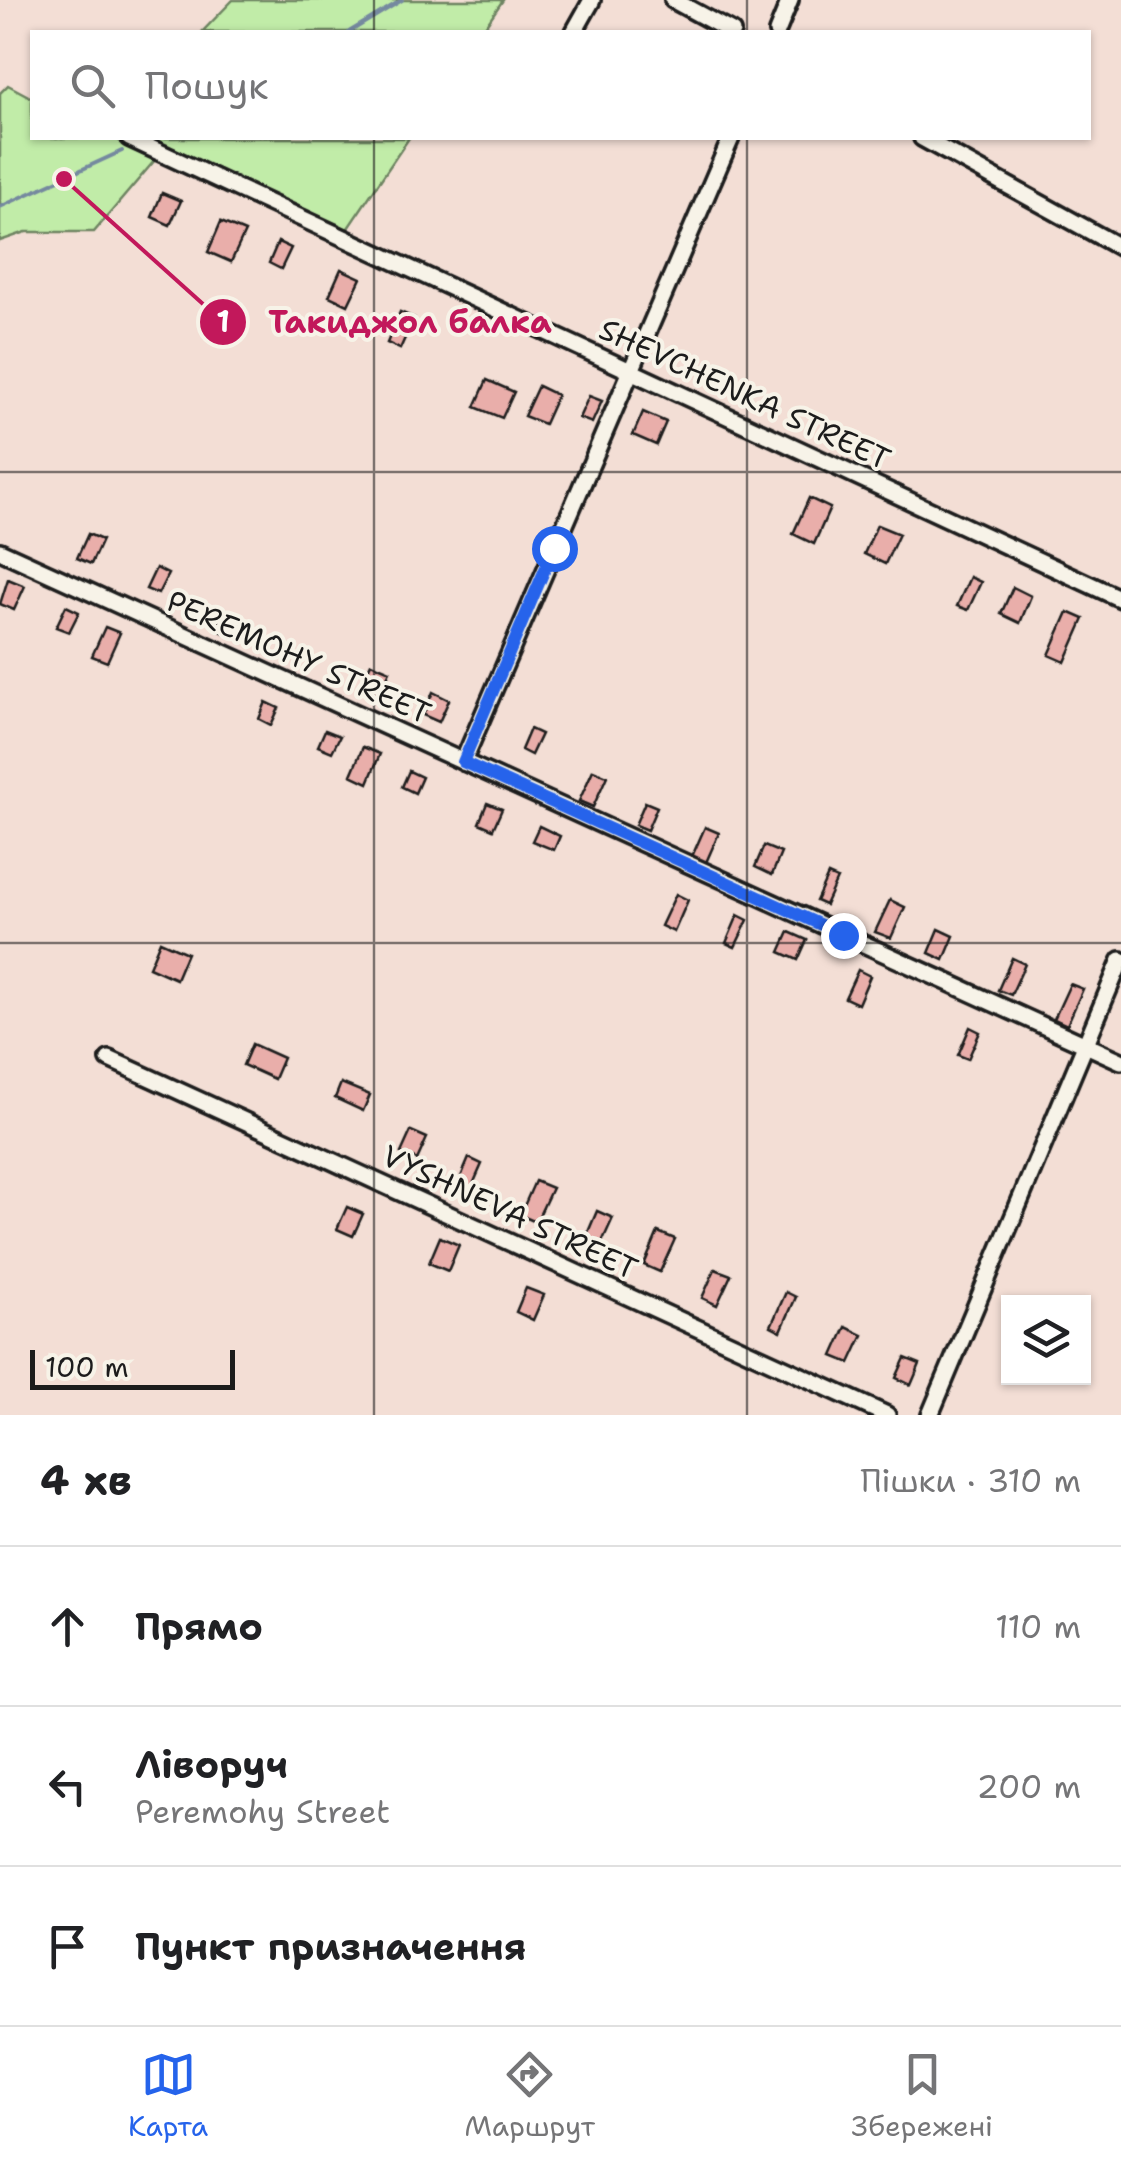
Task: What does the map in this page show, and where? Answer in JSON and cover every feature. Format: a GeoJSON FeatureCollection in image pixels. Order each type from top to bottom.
{"type":"FeatureCollection","features":[{"type":"Feature","properties":{"kind":"street"},"geometry":{"type":"LineString","coordinates":[[575,30],[592,0]]}},
{"type":"Feature","properties":{"kind":"street"},"geometry":{"type":"LineString","coordinates":[[673,0],[728,30]]}},
{"type":"Feature","properties":{"kind":"street"},"geometry":{"type":"LineString","coordinates":[[778,30],[790,0]]}},
{"type":"Feature","properties":{"kind":"street","name":"SHEVCHENKA STREET"},"geometry":{"type":"LineString","coordinates":[[133,140],[1121,599]]}},
{"type":"Feature","properties":{"kind":"street"},"geometry":{"type":"LineString","coordinates":[[463,762],[730,140]]}},
{"type":"Feature","properties":{"kind":"street"},"geometry":{"type":"LineString","coordinates":[[926,140],[1121,248]]}},
{"type":"Feature","properties":{"kind":"street","name":"PEREMOHY STREET"},"geometry":{"type":"LineString","coordinates":[[0,552],[1121,1061]]}},
{"type":"Feature","properties":{"kind":"street"},"geometry":{"type":"LineString","coordinates":[[930,1415],[1121,960]]}},
{"type":"Feature","properties":{"kind":"street","name":"VYSHNEVA STREET"},"geometry":{"type":"LineString","coordinates":[[109,1058],[887,1415]]}},
{"type":"Feature","properties":{"kind":"green space"},"geometry":{"type":"Polygon","coordinates":[[[233,0],[503,0],[482,30],[204,30],[233,0]]]}},
{"type":"Feature","properties":{"kind":"green space"},"geometry":{"type":"Polygon","coordinates":[[[8,85],[30,97],[30,140],[408,140],[342,237],[161,153],[94,232],[26,232],[0,241],[0,93],[8,85]]]}},
{"type":"Feature","properties":{"kind":"building"},"geometry":{"type":"Polygon","coordinates":[[[162,193],[181,201],[170,225],[152,217],[162,193]]]}},
{"type":"Feature","properties":{"kind":"building"},"geometry":{"type":"Polygon","coordinates":[[[221,222],[245,232],[231,262],[208,252],[221,222]]]}},
{"type":"Feature","properties":{"kind":"building"},"geometry":{"type":"Polygon","coordinates":[[[278,242],[291,248],[281,269],[269,263],[278,242]]]}},
{"type":"Feature","properties":{"kind":"building"},"geometry":{"type":"Polygon","coordinates":[[[341,269],[361,278],[348,305],[329,296],[341,269]]]}},
{"type":"Feature","properties":{"kind":"building"},"geometry":{"type":"Polygon","coordinates":[[[400,312],[414,318],[400,349],[387,343],[400,312]]]}},
{"type":"Feature","properties":{"kind":"building"},"geometry":{"type":"Polygon","coordinates":[[[487,380],[514,392],[502,418],[475,407],[487,380]]]}},
{"type":"Feature","properties":{"kind":"building"},"geometry":{"type":"Polygon","coordinates":[[[538,386],[557,395],[544,424],[524,416],[538,386]]]}},
{"type":"Feature","properties":{"kind":"building"},"geometry":{"type":"Polygon","coordinates":[[[589,396],[602,401],[592,423],[579,418],[589,396]]]}},
{"type":"Feature","properties":{"kind":"building"},"geometry":{"type":"Polygon","coordinates":[[[643,412],[666,422],[656,445],[633,435],[643,412]]]}},
{"type":"Feature","properties":{"kind":"building"},"geometry":{"type":"Polygon","coordinates":[[[809,498],[830,508],[814,544],[793,534],[809,498]]]}},
{"type":"Feature","properties":{"kind":"building"},"geometry":{"type":"Polygon","coordinates":[[[877,525],[899,534],[885,564],[864,554],[877,525]]]}},
{"type":"Feature","properties":{"kind":"building"},"geometry":{"type":"Polygon","coordinates":[[[88,534],[102,540],[91,564],[77,558],[88,534]]]}},
{"type":"Feature","properties":{"kind":"building"},"geometry":{"type":"Polygon","coordinates":[[[156,568],[168,574],[158,594],[146,589],[156,568]]]}},
{"type":"Feature","properties":{"kind":"building"},"geometry":{"type":"Polygon","coordinates":[[[970,577],[981,582],[968,610],[957,606],[970,577]]]}},
{"type":"Feature","properties":{"kind":"building"},"geometry":{"type":"Polygon","coordinates":[[[8,579],[25,586],[14,610],[0,604],[8,579]]]}},
{"type":"Feature","properties":{"kind":"building"},"geometry":{"type":"Polygon","coordinates":[[[1013,587],[1031,596],[1020,623],[1001,614],[1013,587]]]}},
{"type":"Feature","properties":{"kind":"building"},"geometry":{"type":"Polygon","coordinates":[[[66,606],[79,612],[69,632],[56,627],[66,606]]]}},
{"type":"Feature","properties":{"kind":"building"},"geometry":{"type":"Polygon","coordinates":[[[1068,612],[1084,619],[1065,662],[1049,655],[1068,612]]]}},
{"type":"Feature","properties":{"kind":"building"},"geometry":{"type":"Polygon","coordinates":[[[223,614],[241,621],[234,637],[216,629],[223,614]]]}},
{"type":"Feature","properties":{"kind":"building"},"geometry":{"type":"Polygon","coordinates":[[[105,627],[120,633],[107,662],[92,656],[105,627]]]}},
{"type":"Feature","properties":{"kind":"building"},"geometry":{"type":"Polygon","coordinates":[[[371,663],[390,671],[379,696],[360,688],[371,663]]]}},
{"type":"Feature","properties":{"kind":"building"},"geometry":{"type":"Polygon","coordinates":[[[433,692],[449,700],[439,722],[423,715],[433,692]]]}},
{"type":"Feature","properties":{"kind":"building"},"geometry":{"type":"Polygon","coordinates":[[[266,702],[279,708],[271,725],[259,719],[266,702]]]}},
{"type":"Feature","properties":{"kind":"building"},"geometry":{"type":"Polygon","coordinates":[[[530,729],[541,734],[531,755],[521,750],[530,729]]]}},
{"type":"Feature","properties":{"kind":"building"},"geometry":{"type":"Polygon","coordinates":[[[325,730],[340,736],[332,752],[318,746],[325,730]]]}},
{"type":"Feature","properties":{"kind":"building"},"geometry":{"type":"Polygon","coordinates":[[[363,747],[380,754],[368,783],[351,775],[363,747]]]}},
{"type":"Feature","properties":{"kind":"building"},"geometry":{"type":"Polygon","coordinates":[[[593,770],[607,776],[593,807],[579,801],[593,770]]]}},
{"type":"Feature","properties":{"kind":"building"},"geometry":{"type":"Polygon","coordinates":[[[409,771],[422,777],[415,793],[402,787],[409,771]]]}},
{"type":"Feature","properties":{"kind":"building"},"geometry":{"type":"Polygon","coordinates":[[[645,802],[657,807],[647,830],[635,825],[645,802]]]}},
{"type":"Feature","properties":{"kind":"building"},"geometry":{"type":"Polygon","coordinates":[[[487,803],[502,809],[493,829],[479,823],[487,803]]]}},
{"type":"Feature","properties":{"kind":"building"},"geometry":{"type":"Polygon","coordinates":[[[539,826],[560,836],[554,850],[532,841],[539,826]]]}},
{"type":"Feature","properties":{"kind":"building"},"geometry":{"type":"Polygon","coordinates":[[[705,827],[719,833],[704,867],[690,861],[705,827]]]}},
{"type":"Feature","properties":{"kind":"building"},"geometry":{"type":"Polygon","coordinates":[[[764,846],[781,853],[772,875],[755,867],[764,846]]]}},
{"type":"Feature","properties":{"kind":"building"},"geometry":{"type":"Polygon","coordinates":[[[828,875],[837,879],[825,905],[816,901],[828,875]]]}},
{"type":"Feature","properties":{"kind":"building"},"geometry":{"type":"Polygon","coordinates":[[[676,894],[688,900],[674,932],[661,926],[676,894]]]}},
{"type":"Feature","properties":{"kind":"building"},"geometry":{"type":"Polygon","coordinates":[[[890,900],[905,907],[891,938],[875,932],[890,900]]]}},
{"type":"Feature","properties":{"kind":"building"},"geometry":{"type":"Polygon","coordinates":[[[738,915],[748,920],[735,947],[726,943],[738,915]]]}},
{"type":"Feature","properties":{"kind":"building"},"geometry":{"type":"Polygon","coordinates":[[[939,929],[954,936],[944,960],[929,953],[939,929]]]}},
{"type":"Feature","properties":{"kind":"building"},"geometry":{"type":"Polygon","coordinates":[[[789,932],[807,940],[798,960],[780,952],[789,932]]]}},
{"type":"Feature","properties":{"kind":"building"},"geometry":{"type":"Polygon","coordinates":[[[160,941],[187,953],[176,979],[149,967],[160,941]]]}},
{"type":"Feature","properties":{"kind":"building"},"geometry":{"type":"Polygon","coordinates":[[[1012,958],[1025,964],[1011,995],[998,990],[1012,958]]]}},
{"type":"Feature","properties":{"kind":"building"},"geometry":{"type":"Polygon","coordinates":[[[858,970],[870,976],[858,1004],[845,998],[858,970]]]}},
{"type":"Feature","properties":{"kind":"building"},"geometry":{"type":"Polygon","coordinates":[[[1070,984],[1083,989],[1067,1025],[1054,1019],[1070,984]]]}},
{"type":"Feature","properties":{"kind":"building"},"geometry":{"type":"Polygon","coordinates":[[[970,1027],[980,1032],[968,1059],[958,1055],[970,1027]]]}},
{"type":"Feature","properties":{"kind":"building"},"geometry":{"type":"Polygon","coordinates":[[[252,1044],[283,1058],[274,1079],[243,1065],[252,1044]]]}},
{"type":"Feature","properties":{"kind":"building"},"geometry":{"type":"Polygon","coordinates":[[[341,1083],[370,1095],[363,1111],[335,1098],[341,1083]]]}},
{"type":"Feature","properties":{"kind":"building"},"geometry":{"type":"Polygon","coordinates":[[[411,1131],[427,1138],[417,1160],[401,1153],[411,1131]]]}},
{"type":"Feature","properties":{"kind":"building"},"geometry":{"type":"Polygon","coordinates":[[[469,1158],[482,1164],[471,1189],[458,1184],[469,1158]]]}},
{"type":"Feature","properties":{"kind":"building"},"geometry":{"type":"Polygon","coordinates":[[[535,1181],[552,1188],[536,1222],[520,1215],[535,1181]]]}},
{"type":"Feature","properties":{"kind":"building"},"geometry":{"type":"Polygon","coordinates":[[[347,1207],[363,1214],[353,1236],[337,1229],[347,1207]]]}},
{"type":"Feature","properties":{"kind":"building"},"geometry":{"type":"Polygon","coordinates":[[[597,1211],[613,1218],[598,1251],[583,1244],[597,1211]]]}},
{"type":"Feature","properties":{"kind":"building"},"geometry":{"type":"Polygon","coordinates":[[[658,1232],[675,1239],[660,1272],[644,1265],[658,1232]]]}},
{"type":"Feature","properties":{"kind":"building"},"geometry":{"type":"Polygon","coordinates":[[[440,1237],[459,1245],[448,1271],[429,1263],[440,1237]]]}},
{"type":"Feature","properties":{"kind":"building"},"geometry":{"type":"Polygon","coordinates":[[[715,1269],[731,1275],[717,1305],[702,1298],[715,1269]]]}},
{"type":"Feature","properties":{"kind":"building"},"geometry":{"type":"Polygon","coordinates":[[[526,1288],[544,1295],[533,1320],[516,1312],[526,1288]]]}},
{"type":"Feature","properties":{"kind":"building"},"geometry":{"type":"Polygon","coordinates":[[[786,1292],[796,1297],[781,1331],[771,1326],[786,1292]]]}},
{"type":"Feature","properties":{"kind":"building"},"geometry":{"type":"Polygon","coordinates":[[[846,1327],[863,1335],[850,1363],[833,1356],[846,1327]]]}},
{"type":"Feature","properties":{"kind":"building"},"geometry":{"type":"Polygon","coordinates":[[[905,1358],[920,1364],[911,1385],[896,1378],[905,1358]]]}},
{"type":"Feature","properties":{"kind":"waterway"},"geometry":{"type":"LineString","coordinates":[[352,30],[402,0]]}},
{"type":"Feature","properties":{"kind":"waterway"},"geometry":{"type":"LineString","coordinates":[[0,207],[122,151]]}},
{"type":"Feature","properties":{"kind":"place","name":"Такиджол балка"},"geometry":{"type":"Point","coordinates":[64,179]}},
{"type":"Feature","properties":{"kind":"route"},"geometry":{"type":"LineString","coordinates":[[554,548],[463,762],[843,935]]}}]}
